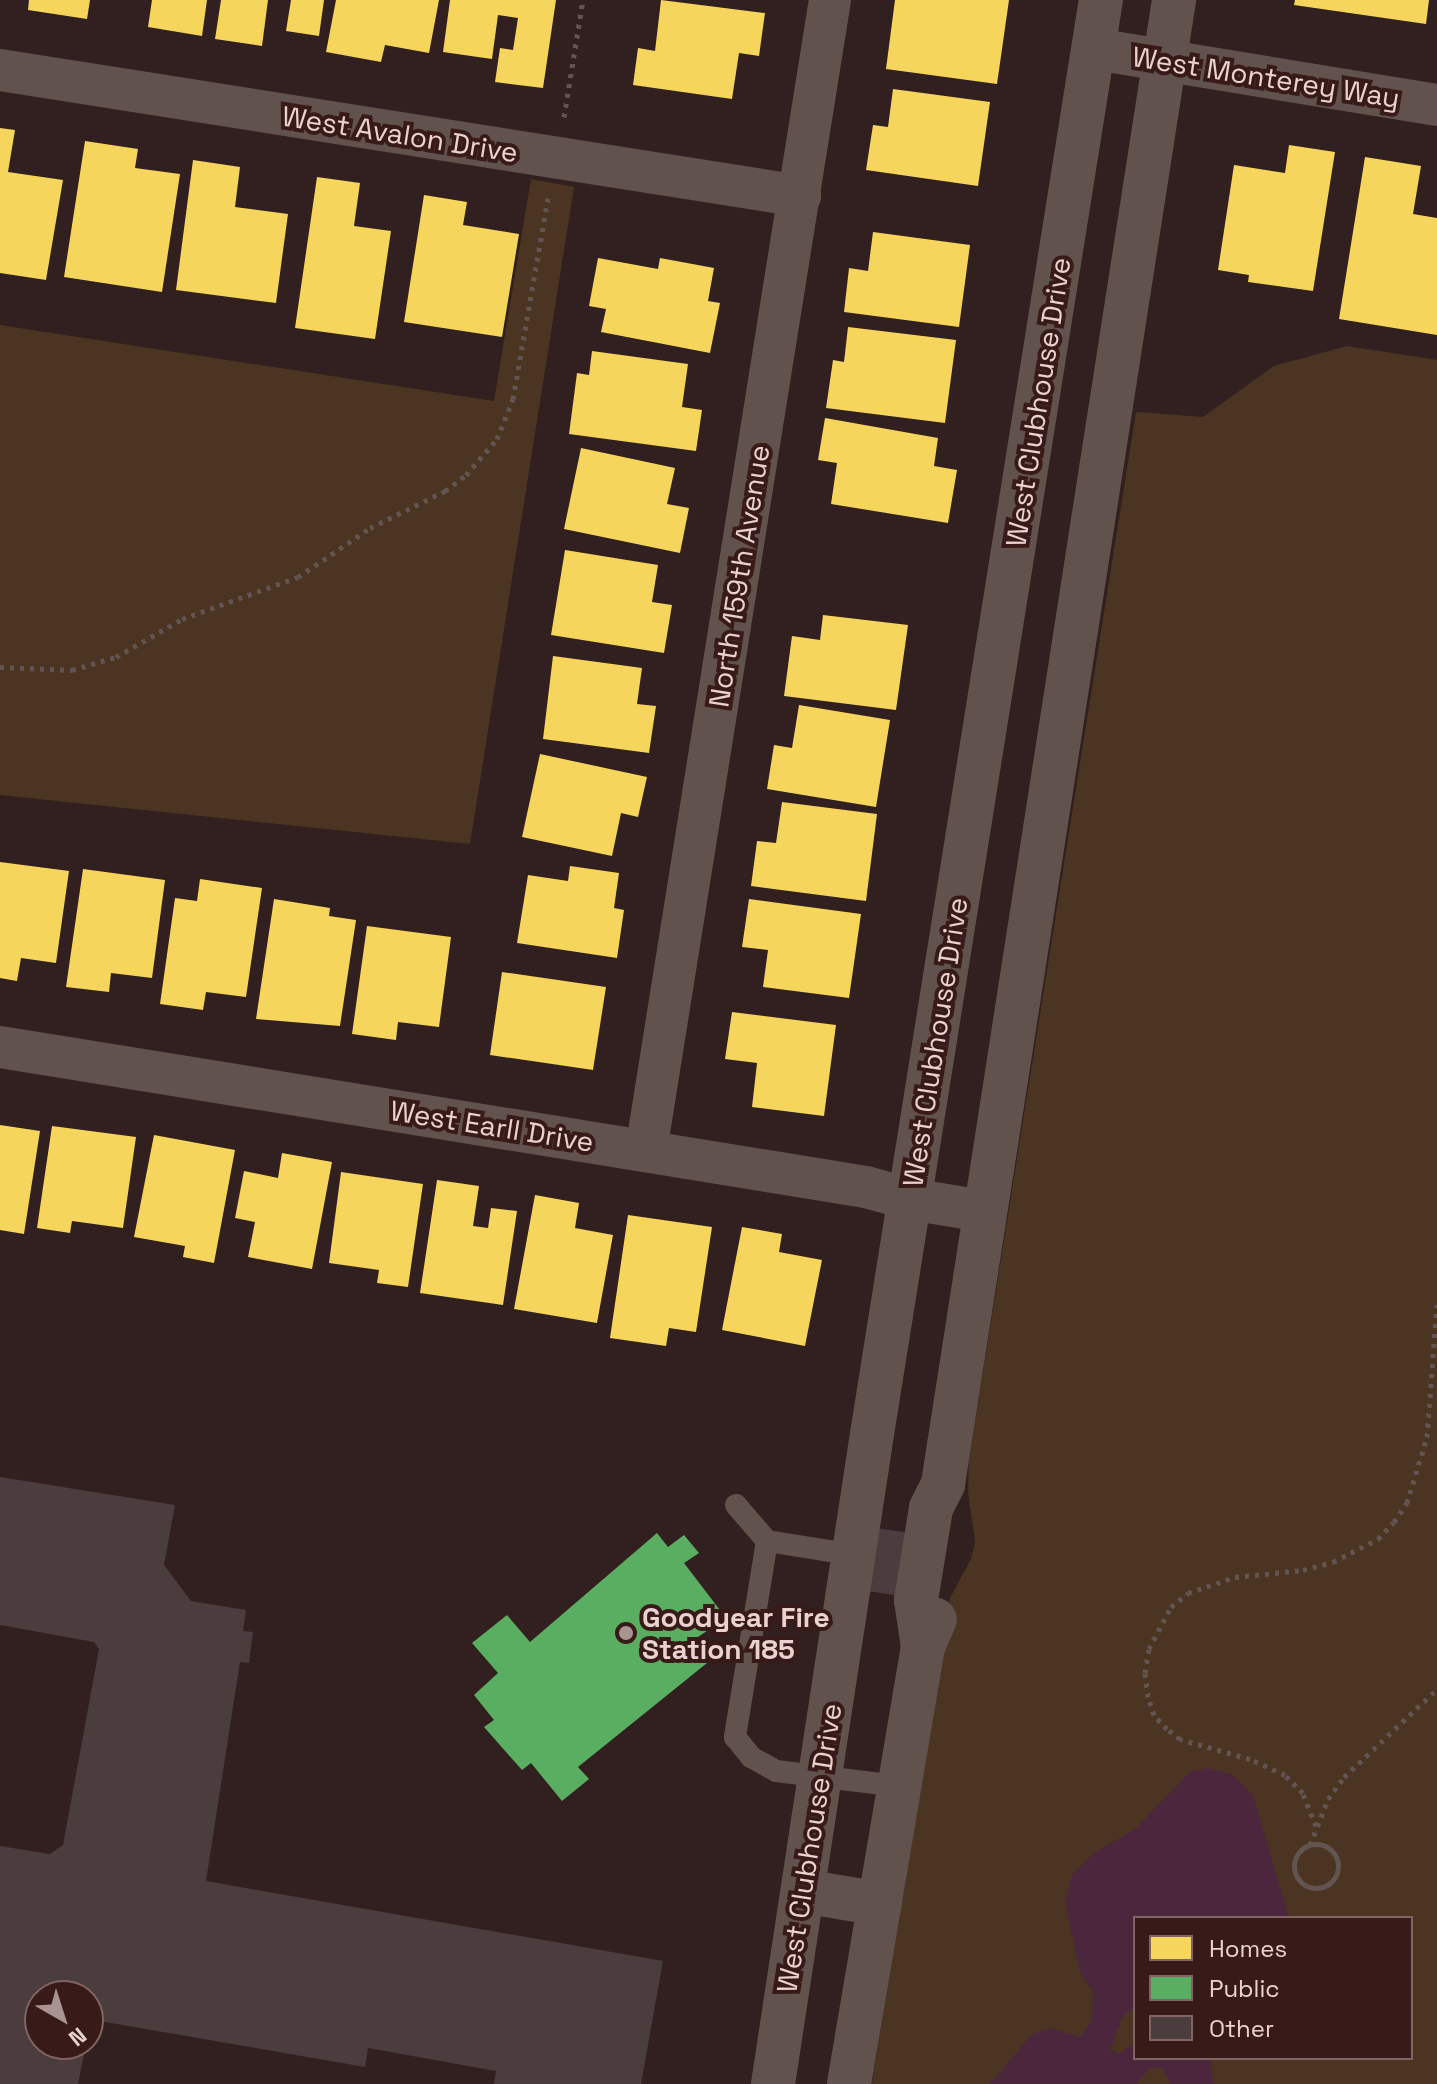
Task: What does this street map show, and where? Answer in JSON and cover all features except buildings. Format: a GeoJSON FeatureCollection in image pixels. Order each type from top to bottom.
{"type":"FeatureCollection","features":[{"type":"Feature","properties":{"kind":"street","name":"North 159th Avenue"},"geometry":{"type":"LineString","coordinates":[[646,1151],[830,0]]}},
{"type":"Feature","properties":{"kind":"street","name":"West Clubhouse Drive"},"geometry":{"type":"LineString","coordinates":[[773,2084],[1101,0]]}},
{"type":"Feature","properties":{"kind":"street"},"geometry":{"type":"LineString","coordinates":[[849,2084],[923,1647],[941,1604],[956,1518],[943,1484],[983,1211],[1174,0]]}},
{"type":"Feature","properties":{"kind":"street","name":"West Monterey Way"},"geometry":{"type":"LineString","coordinates":[[1095,49],[1437,105]]}},
{"type":"Feature","properties":{"kind":"street","name":"West Avalon Drive"},"geometry":{"type":"LineString","coordinates":[[0,70],[800,196]]}},
{"type":"Feature","properties":{"kind":"street","name":"West Earll Drive"},"geometry":{"type":"LineString","coordinates":[[0,1047],[866,1187],[910,1199],[983,1211]]}},
{"type":"Feature","properties":{"kind":"street"},"geometry":{"type":"LineString","coordinates":[[803,1891],[880,1904]]}},
{"type":"Feature","properties":{"kind":"lane"},"geometry":{"type":"LineString","coordinates":[[736,1505],[767,1541],[854,1555]]}},
{"type":"Feature","properties":{"kind":"lane"},"geometry":{"type":"LineString","coordinates":[[767,1541],[735,1737],[751,1757],[776,1771],[899,1786]]}},
{"type":"Feature","properties":{"kind":"path"},"geometry":{"type":"LineString","coordinates":[[0,667],[72,670],[116,657],[182,619],[298,577],[370,528],[445,491],[466,475],[497,439],[513,399],[583,0]]}},
{"type":"Feature","properties":{"kind":"path"},"geometry":{"type":"LineString","coordinates":[[1316,1826],[1303,1793],[1285,1775],[1250,1759],[1180,1739],[1167,1729],[1154,1715],[1148,1697],[1145,1673],[1149,1649],[1164,1617],[1188,1593],[1235,1577],[1303,1570],[1333,1562],[1378,1539],[1394,1522],[1407,1503],[1427,1437],[1437,1304]]}},
{"type":"Feature","properties":{"kind":"path"},"geometry":{"type":"LineString","coordinates":[[1310,1845],[1332,1851],[1338,1865],[1334,1879],[1322,1888],[1307,1887],[1294,1871],[1295,1858],[1310,1845],[1328,1799],[1344,1777],[1437,1689]]}},
{"type":"Feature","properties":{"kind":"shaded area"},"geometry":{"type":"Polygon","coordinates":[[[531,179],[574,187],[470,844],[0,795],[0,325],[494,401],[531,179]]]}},
{"type":"Feature","properties":{"kind":"shaded area"},"geometry":{"type":"Polygon","coordinates":[[[1347,346],[1437,360],[1437,2084],[872,2084],[945,1621],[950,1598],[971,1559],[975,1542],[968,1492],[969,1460],[1136,412],[1203,417],[1274,366],[1347,346]]]}},
{"type":"Feature","properties":{"kind":"shaded area"},"geometry":{"type":"Polygon","coordinates":[[[1208,1768],[1232,1774],[1253,1795],[1288,1916],[1133,1916],[1133,2009],[1123,2016],[1110,2050],[1119,2054],[1133,2044],[1133,2060],[1211,2060],[1213,2084],[1170,2084],[1162,2067],[1149,2069],[1137,2084],[990,2084],[1032,2034],[1051,2028],[1080,2037],[1092,2020],[1093,1992],[1080,1972],[1065,1903],[1072,1875],[1093,1854],[1136,1828],[1190,1772],[1208,1768]]]}},
{"type":"Feature","properties":{"kind":"place","name":"Goodyear Fire Station 185"},"geometry":{"type":"Point","coordinates":[626,1633]}}]}
